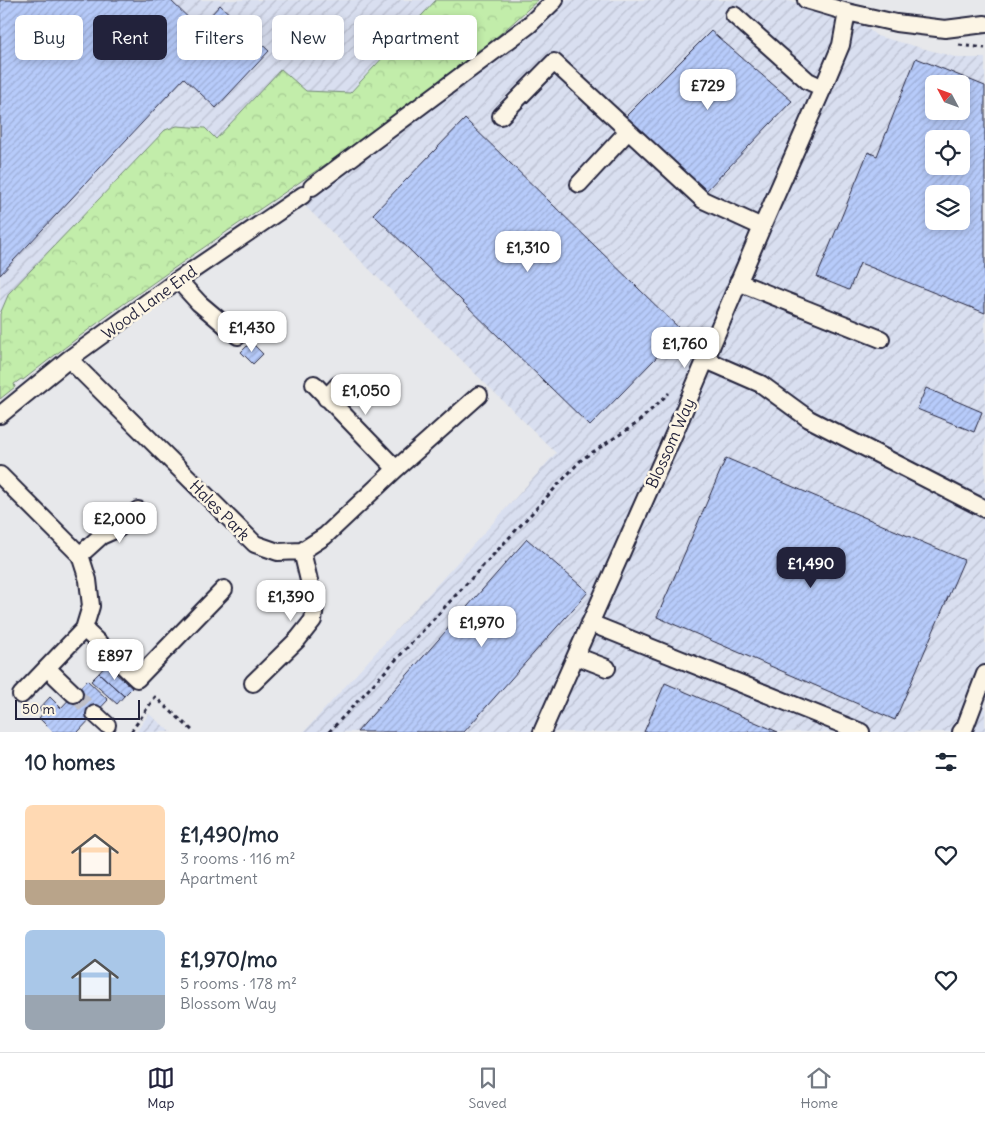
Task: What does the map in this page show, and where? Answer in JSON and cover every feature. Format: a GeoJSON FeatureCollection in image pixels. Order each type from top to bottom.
{"type":"FeatureCollection","features":[{"type":"Feature","properties":{"kind":"street","name":"Wood Lane End"},"geometry":{"type":"LineString","coordinates":[[0,415],[69,360],[178,280],[307,191],[529,25],[555,0]]}},
{"type":"Feature","properties":{"kind":"street"},"geometry":{"type":"LineString","coordinates":[[806,0],[896,23],[945,29],[985,24]]}},
{"type":"Feature","properties":{"kind":"street","name":"Blossom Way"},"geometry":{"type":"LineString","coordinates":[[542,732],[706,360],[823,88],[841,45],[847,12]]}},
{"type":"Feature","properties":{"kind":"street"},"geometry":{"type":"LineString","coordinates":[[734,14],[808,81],[823,88]]}},
{"type":"Feature","properties":{"kind":"street"},"geometry":{"type":"LineString","coordinates":[[501,116],[554,62],[702,200],[762,227]]}},
{"type":"Feature","properties":{"kind":"street"},"geometry":{"type":"LineString","coordinates":[[579,184],[628,131]]}},
{"type":"Feature","properties":{"kind":"street"},"geometry":{"type":"LineString","coordinates":[[178,280],[199,303],[238,336]]}},
{"type":"Feature","properties":{"kind":"street"},"geometry":{"type":"LineString","coordinates":[[738,282],[881,339]]}},
{"type":"Feature","properties":{"kind":"street","name":"Hales Park"},"geometry":{"type":"LineString","coordinates":[[69,360],[255,544],[278,552],[302,552]]}},
{"type":"Feature","properties":{"kind":"street"},"geometry":{"type":"LineString","coordinates":[[706,360],[761,384],[809,419],[985,509]]}},
{"type":"Feature","properties":{"kind":"street"},"geometry":{"type":"LineString","coordinates":[[314,384],[396,469]]}},
{"type":"Feature","properties":{"kind":"street"},"geometry":{"type":"LineString","coordinates":[[326,398],[338,385]]}},
{"type":"Feature","properties":{"kind":"street"},"geometry":{"type":"LineString","coordinates":[[253,683],[298,639],[313,620],[315,606],[302,552],[325,536],[479,395]]}},
{"type":"Feature","properties":{"kind":"street"},"geometry":{"type":"LineString","coordinates":[[0,475],[80,555],[88,580],[91,606],[84,629],[21,696]]}},
{"type":"Feature","properties":{"kind":"street"},"geometry":{"type":"LineString","coordinates":[[80,555],[101,536],[119,528],[138,510]]}},
{"type":"Feature","properties":{"kind":"street"},"geometry":{"type":"LineString","coordinates":[[84,629],[137,679],[224,589]]}},
{"type":"Feature","properties":{"kind":"street"},"geometry":{"type":"LineString","coordinates":[[590,623],[861,732]]}},
{"type":"Feature","properties":{"kind":"street"},"geometry":{"type":"LineString","coordinates":[[576,656],[607,668]]}},
{"type":"Feature","properties":{"kind":"street"},"geometry":{"type":"LineString","coordinates":[[47,668],[74,694]]}},
{"type":"Feature","properties":{"kind":"street"},"geometry":{"type":"LineString","coordinates":[[960,732],[965,727],[985,674]]}},
{"type":"Feature","properties":{"kind":"path"},"geometry":{"type":"LineString","coordinates":[[329,732],[582,459],[636,424],[669,393]]}},
{"type":"Feature","properties":{"kind":"path"},"geometry":{"type":"LineString","coordinates":[[131,732],[155,697],[194,732]]}},
{"type":"Feature","properties":{"kind":"shaded area"},"geometry":{"type":"Polygon","coordinates":[[[0,0],[441,0],[427,15],[354,15],[354,60],[385,60],[353,95],[0,394],[0,0]]]}},
{"type":"Feature","properties":{"kind":"shaded area"},"geometry":{"type":"Polygon","coordinates":[[[565,0],[783,0],[847,12],[877,36],[959,58],[985,58],[985,732],[304,732],[556,453],[303,204],[565,0]]]}},
{"type":"Feature","properties":{"kind":"shaded area"},"geometry":{"type":"Polygon","coordinates":[[[149,714],[171,732],[136,732],[149,714]]]}},
{"type":"Feature","properties":{"kind":"green space"},"geometry":{"type":"Polygon","coordinates":[[[436,0],[538,0],[477,53],[477,15],[422,15],[436,0]]]}},
{"type":"Feature","properties":{"kind":"green space"},"geometry":{"type":"Polygon","coordinates":[[[381,60],[469,60],[359,141],[124,304],[23,380],[21,379],[14,384],[15,387],[0,399],[0,314],[9,293],[165,130],[177,126],[205,128],[216,139],[281,69],[306,91],[350,93],[381,60]]]}},
{"type":"Feature","properties":{"kind":"building"},"geometry":{"type":"Polygon","coordinates":[[[0,0],[170,0],[186,15],[177,15],[177,60],[261,60],[216,108],[184,78],[0,275],[0,0]]]}},
{"type":"Feature","properties":{"kind":"building"},"geometry":{"type":"Polygon","coordinates":[[[220,5],[231,15],[211,15],[220,5]]]}},
{"type":"Feature","properties":{"kind":"building"},"geometry":{"type":"Polygon","coordinates":[[[711,31],[792,101],[705,192],[623,119],[711,31]]]}},
{"type":"Feature","properties":{"kind":"building"},"geometry":{"type":"Polygon","coordinates":[[[262,44],[269,51],[262,59],[262,44]]]}},
{"type":"Feature","properties":{"kind":"building"},"geometry":{"type":"Polygon","coordinates":[[[916,58],[958,75],[925,75],[925,120],[970,120],[970,80],[985,86],[985,313],[860,263],[849,290],[817,277],[868,152],[877,156],[916,58]]]}},
{"type":"Feature","properties":{"kind":"building"},"geometry":{"type":"Polygon","coordinates":[[[465,119],[682,331],[590,426],[373,214],[465,119]]]}},
{"type":"Feature","properties":{"kind":"building"},"geometry":{"type":"Polygon","coordinates":[[[251,342],[263,354],[253,364],[241,352],[251,342]]]}},
{"type":"Feature","properties":{"kind":"building"},"geometry":{"type":"Polygon","coordinates":[[[926,388],[982,412],[974,432],[917,409],[926,388]]]}},
{"type":"Feature","properties":{"kind":"building"},"geometry":{"type":"Polygon","coordinates":[[[726,458],[964,560],[895,720],[657,617],[726,458]]]}},
{"type":"Feature","properties":{"kind":"building"},"geometry":{"type":"Polygon","coordinates":[[[527,539],[588,592],[464,732],[357,732],[527,539]]]}},
{"type":"Feature","properties":{"kind":"building"},"geometry":{"type":"Polygon","coordinates":[[[106,665],[132,688],[124,696],[99,673],[106,665]]]}},
{"type":"Feature","properties":{"kind":"building"},"geometry":{"type":"Polygon","coordinates":[[[99,673],[124,696],[117,704],[91,681],[99,673]]]}},
{"type":"Feature","properties":{"kind":"building"},"geometry":{"type":"Polygon","coordinates":[[[87,680],[108,700],[78,732],[53,732],[39,718],[43,713],[39,709],[50,697],[61,708],[87,680]]]}},
{"type":"Feature","properties":{"kind":"building"},"geometry":{"type":"Polygon","coordinates":[[[665,683],[778,732],[644,732],[665,683]]]}},
{"type":"Feature","properties":{"kind":"tunnel"},"geometry":{"type":"LineString","coordinates":[[74,694],[95,714]]}}]}
